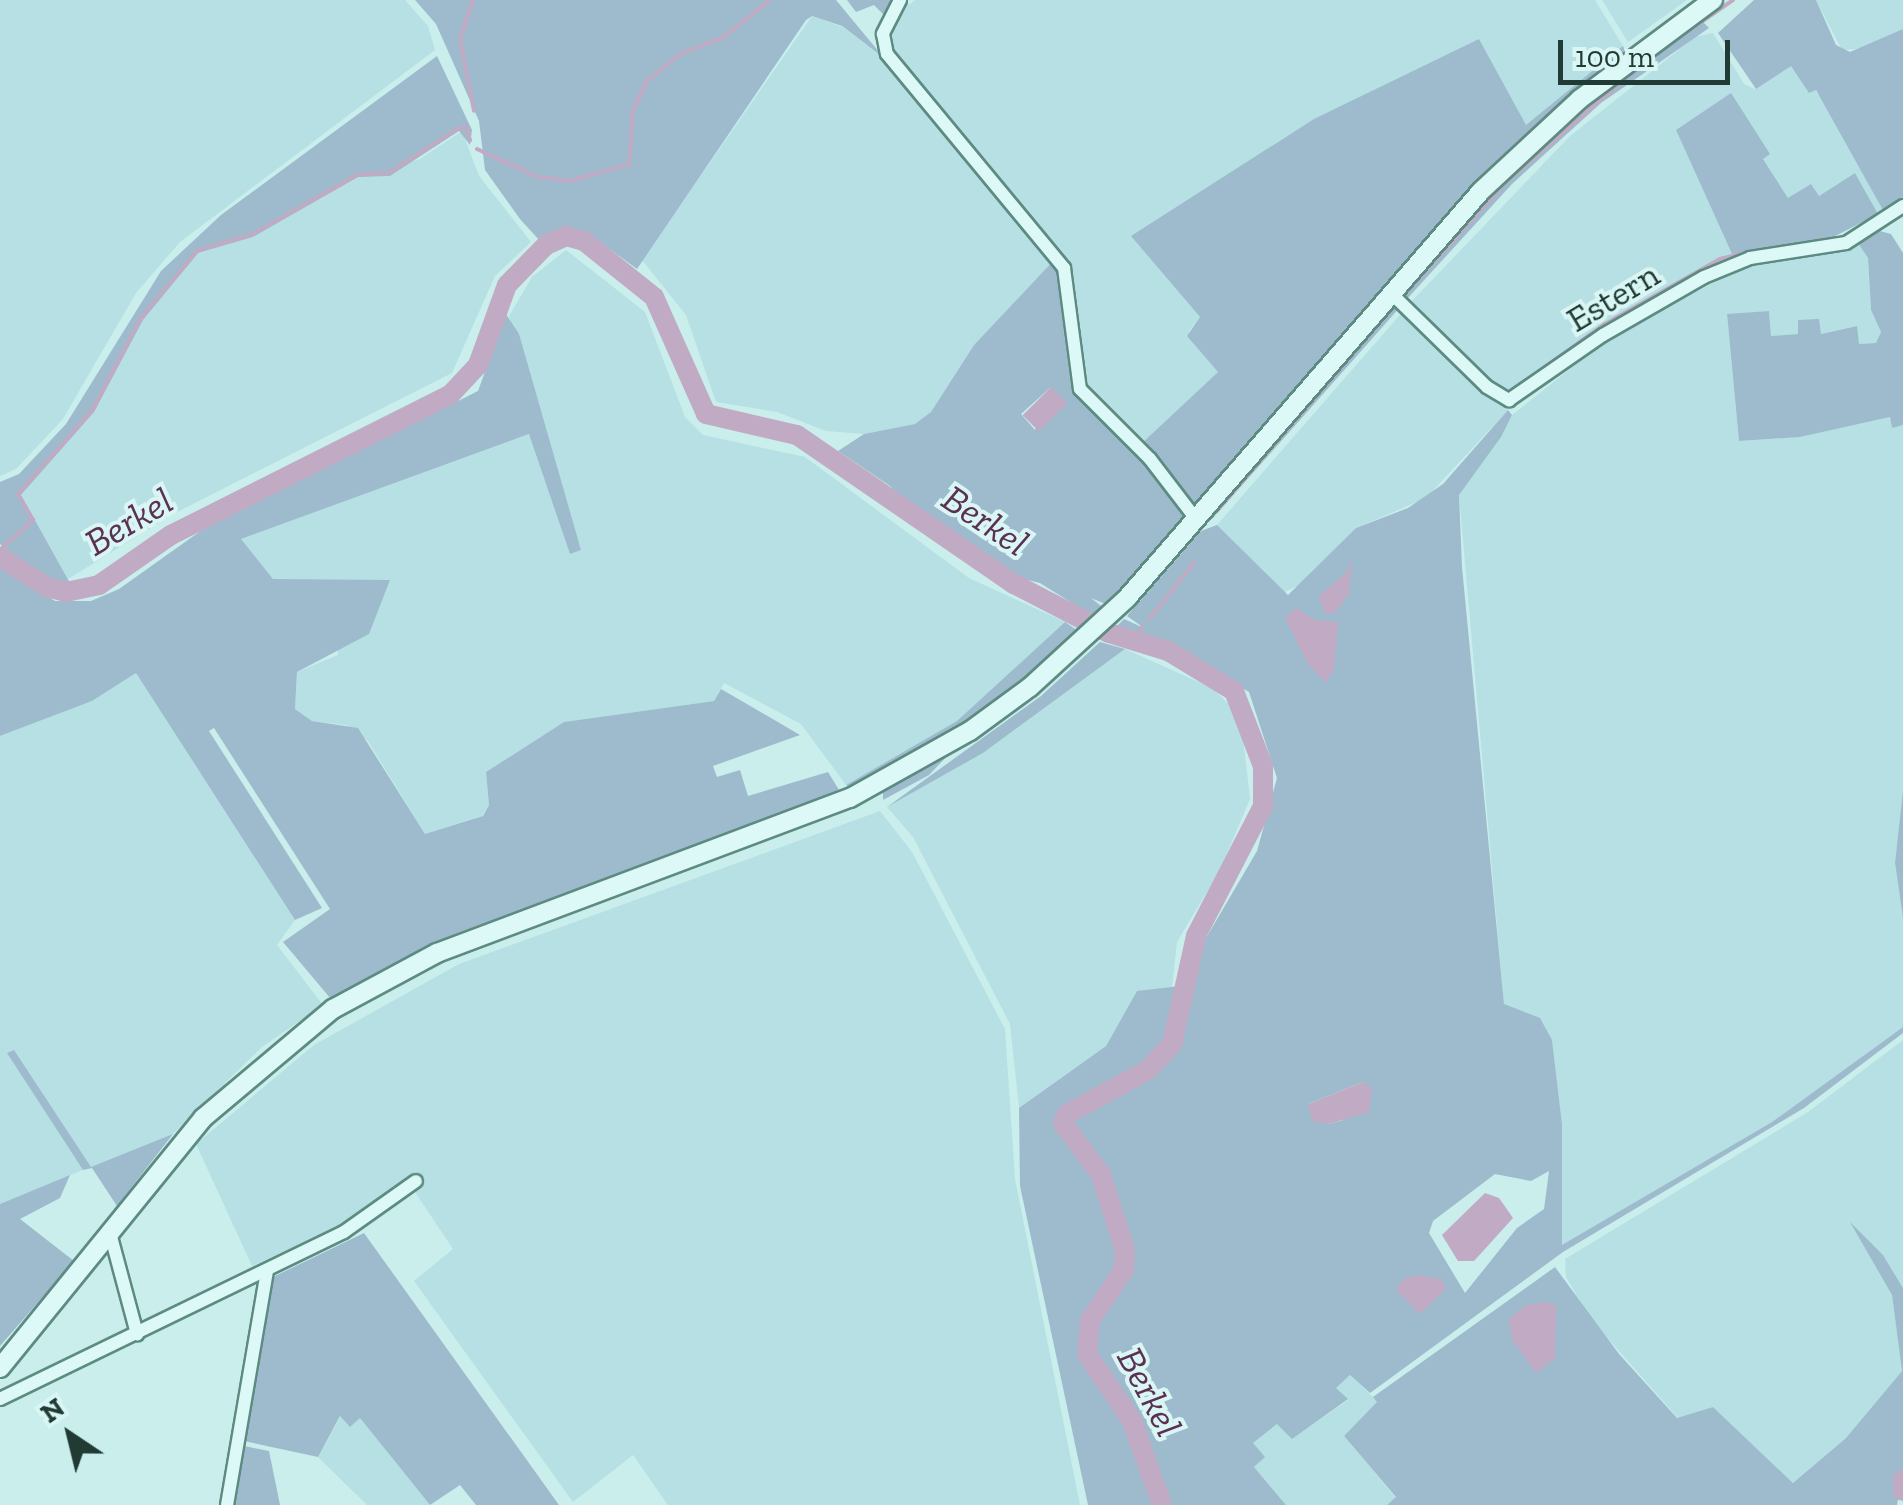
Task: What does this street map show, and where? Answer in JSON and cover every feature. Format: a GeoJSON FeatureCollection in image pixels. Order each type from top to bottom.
{"type":"FeatureCollection","features":[{"type":"Feature","properties":{"kind":"street"},"geometry":{"type":"LineString","coordinates":[[900,0],[883,34],[887,54],[1064,268],[1080,389],[1150,459],[1196,519]]}},
{"type":"Feature","properties":{"kind":"street"},"geometry":{"type":"LineString","coordinates":[[0,1368],[227,1094],[301,1031],[368,988],[437,953],[850,798],[970,732],[1076,649],[1196,519],[1391,293],[1550,124],[1713,0]]}},
{"type":"Feature","properties":{"kind":"street","name":"Estern"},"geometry":{"type":"LineString","coordinates":[[1391,293],[1487,387],[1509,400],[1603,335],[1715,272],[1750,258],[1846,243],[1903,206]]}},
{"type":"Feature","properties":{"kind":"street"},"geometry":{"type":"LineString","coordinates":[[0,1399],[344,1232],[416,1180]]}},
{"type":"Feature","properties":{"kind":"street"},"geometry":{"type":"LineString","coordinates":[[110,1233],[137,1334]]}},
{"type":"Feature","properties":{"kind":"street"},"geometry":{"type":"LineString","coordinates":[[227,1505],[267,1270]]}},
{"type":"Feature","properties":{"kind":"shaded area"},"geometry":{"type":"Polygon","coordinates":[[[0,0],[405,0],[428,26],[435,50],[180,242],[136,293],[63,419],[16,469],[0,476],[0,0]]]}},
{"type":"Feature","properties":{"kind":"shaded area"},"geometry":{"type":"Polygon","coordinates":[[[415,0],[836,0],[884,58],[842,26],[812,16],[806,20],[637,269],[588,233],[562,230],[540,241],[520,219],[485,170],[479,121],[436,24],[415,0]]]}},
{"type":"Feature","properties":{"kind":"shaded area"},"geometry":{"type":"Polygon","coordinates":[[[847,0],[897,0],[886,17],[874,5],[856,12],[847,0]]]}},
{"type":"Feature","properties":{"kind":"shaded area"},"geometry":{"type":"Polygon","coordinates":[[[903,0],[909,5],[915,0],[1595,0],[1623,46],[1526,126],[1508,94],[1132,236],[1200,317],[1189,331],[1218,372],[1141,444],[1085,393],[1067,268],[891,54],[888,29],[903,0]]]}},
{"type":"Feature","properties":{"kind":"shaded area"},"geometry":{"type":"Polygon","coordinates":[[[1602,0],[1687,0],[1628,42],[1602,0]]]}},
{"type":"Feature","properties":{"kind":"shaded area"},"geometry":{"type":"Polygon","coordinates":[[[1754,0],[1816,0],[1836,45],[1850,52],[1903,29],[1903,198],[1884,212],[1816,90],[1809,93],[1791,66],[1756,89],[1718,33],[1754,0]]]}},
{"type":"Feature","properties":{"kind":"shaded area"},"geometry":{"type":"Polygon","coordinates":[[[1816,0],[1903,0],[1903,29],[1866,48],[1842,50],[1816,0]]]}},
{"type":"Feature","properties":{"kind":"shaded area"},"geometry":{"type":"Polygon","coordinates":[[[812,16],[842,27],[884,58],[1054,260],[974,345],[931,412],[916,424],[864,434],[826,431],[777,412],[716,402],[686,315],[642,260],[812,16]]]}},
{"type":"Feature","properties":{"kind":"shaded area"},"geometry":{"type":"Polygon","coordinates":[[[1698,17],[1709,28],[1601,103],[1512,184],[1406,300],[1401,295],[1477,205],[1563,120],[1698,17]]]}},
{"type":"Feature","properties":{"kind":"shaded area"},"geometry":{"type":"Polygon","coordinates":[[[1713,33],[1744,84],[1755,89],[1792,65],[1809,92],[1815,90],[1843,128],[1884,212],[1879,216],[1855,173],[1819,196],[1788,198],[1763,159],[1769,154],[1676,130],[1732,254],[1604,322],[1513,389],[1501,389],[1412,301],[1570,136],[1695,37],[1713,33]]]}},
{"type":"Feature","properties":{"kind":"shaded area"},"geometry":{"type":"Polygon","coordinates":[[[1479,39],[1526,125],[1623,46],[1625,52],[1199,506],[1190,503],[1141,444],[1218,372],[1187,336],[1200,317],[1131,236],[1314,119],[1479,39]]]}},
{"type":"Feature","properties":{"kind":"shaded area"},"geometry":{"type":"Polygon","coordinates":[[[437,56],[472,130],[470,145],[459,131],[390,176],[358,177],[253,237],[198,253],[143,320],[94,412],[21,495],[70,583],[38,577],[0,544],[0,482],[19,474],[66,424],[161,271],[221,215],[437,56]]]}},
{"type":"Feature","properties":{"kind":"shaded area"},"geometry":{"type":"Polygon","coordinates":[[[1731,93],[1770,154],[1763,159],[1788,198],[1811,184],[1819,196],[1855,173],[1878,214],[1812,248],[1732,254],[1676,130],[1731,93]]]}},
{"type":"Feature","properties":{"kind":"shaded area"},"geometry":{"type":"Polygon","coordinates":[[[462,131],[479,176],[531,242],[495,276],[452,373],[175,513],[68,579],[21,495],[93,412],[143,320],[169,285],[198,253],[253,237],[358,177],[420,159],[462,131]]]}},
{"type":"Feature","properties":{"kind":"shaded area"},"geometry":{"type":"Polygon","coordinates":[[[1876,230],[1891,234],[1903,253],[1903,425],[1892,428],[1890,417],[1800,437],[1739,441],[1727,314],[1769,311],[1771,336],[1798,334],[1798,320],[1819,319],[1821,334],[1857,326],[1859,344],[1876,343],[1881,332],[1871,310],[1868,258],[1858,243],[1876,230]]]}},
{"type":"Feature","properties":{"kind":"shaded area"},"geometry":{"type":"Polygon","coordinates":[[[1858,243],[1868,258],[1871,310],[1881,332],[1877,343],[1859,344],[1856,326],[1820,334],[1799,320],[1799,334],[1771,336],[1769,311],[1727,315],[1739,441],[1800,437],[1890,417],[1892,427],[1903,425],[1903,790],[1895,863],[1903,918],[1903,1027],[1772,1122],[1562,1246],[1562,1124],[1552,1040],[1504,1005],[1459,495],[1512,415],[1608,339],[1752,262],[1858,243]]]}},
{"type":"Feature","properties":{"kind":"shaded area"},"geometry":{"type":"Polygon","coordinates":[[[566,250],[645,312],[685,417],[703,435],[805,457],[969,578],[1065,622],[957,721],[846,785],[801,724],[724,683],[714,701],[564,722],[486,772],[489,805],[482,816],[425,834],[368,741],[346,725],[312,721],[295,709],[297,672],[338,655],[338,582],[273,579],[240,539],[530,434],[570,553],[581,550],[509,316],[532,277],[566,250]]]}},
{"type":"Feature","properties":{"kind":"shaded area"},"geometry":{"type":"Polygon","coordinates":[[[1054,260],[1061,268],[1077,390],[1157,473],[1185,513],[1182,527],[1108,605],[1091,598],[1105,609],[1096,618],[1040,583],[1011,576],[925,521],[890,486],[838,451],[864,434],[915,424],[931,412],[974,345],[1054,260]],[[1051,387],[1021,414],[1035,430],[1051,387]]]}},
{"type":"Feature","properties":{"kind":"shaded area"},"geometry":{"type":"Polygon","coordinates":[[[1390,302],[1401,306],[1212,519],[1208,514],[1390,302]]]}},
{"type":"Feature","properties":{"kind":"shaded area"},"geometry":{"type":"Polygon","coordinates":[[[1405,309],[1508,410],[1426,498],[1356,528],[1307,581],[1281,594],[1217,525],[1405,309]]]}},
{"type":"Feature","properties":{"kind":"shaded area"},"geometry":{"type":"Polygon","coordinates":[[[506,314],[519,334],[581,550],[570,554],[529,434],[241,539],[273,579],[390,580],[369,634],[297,672],[295,709],[312,721],[358,728],[425,834],[483,816],[489,805],[486,772],[564,722],[714,701],[721,689],[800,735],[713,766],[717,777],[740,770],[748,796],[828,772],[839,790],[793,813],[433,944],[331,999],[283,942],[330,909],[214,728],[209,731],[322,908],[295,920],[136,673],[92,701],[0,736],[0,568],[55,601],[91,601],[119,589],[202,530],[478,391],[506,314]]]}},
{"type":"Feature","properties":{"kind":"shaded area"},"geometry":{"type":"Polygon","coordinates":[[[1051,387],[1067,403],[1039,432],[1023,415],[1051,387]]]}},
{"type":"Feature","properties":{"kind":"shaded area"},"geometry":{"type":"Polygon","coordinates":[[[1508,410],[1512,415],[1501,437],[1459,495],[1462,567],[1504,1004],[1540,1018],[1552,1040],[1562,1124],[1562,1245],[1772,1122],[1903,1027],[1903,1033],[1804,1108],[1563,1252],[1370,1393],[1350,1375],[1336,1388],[1348,1399],[1292,1439],[1277,1424],[1253,1443],[1265,1457],[1254,1467],[1286,1505],[1167,1505],[1125,1394],[1090,1350],[1091,1329],[1125,1277],[1130,1247],[1109,1182],[1068,1123],[1153,1073],[1176,1047],[1199,950],[1257,851],[1277,778],[1249,692],[1171,645],[1114,629],[1124,619],[1144,628],[1127,616],[1201,531],[1217,525],[1288,595],[1356,528],[1408,508],[1443,484],[1508,410]],[[1363,1082],[1308,1104],[1329,1124],[1343,1120],[1363,1082]],[[1549,1171],[1531,1181],[1495,1174],[1433,1221],[1429,1233],[1465,1293],[1517,1228],[1544,1209],[1549,1171]]]}},
{"type":"Feature","properties":{"kind":"shaded area"},"geometry":{"type":"Polygon","coordinates":[[[1352,559],[1349,593],[1335,613],[1326,614],[1318,597],[1346,573],[1352,559]]]}},
{"type":"Feature","properties":{"kind":"shaded area"},"geometry":{"type":"Polygon","coordinates":[[[1296,608],[1315,620],[1338,622],[1334,668],[1326,683],[1308,664],[1285,618],[1296,608]]]}},
{"type":"Feature","properties":{"kind":"shaded area"},"geometry":{"type":"Polygon","coordinates":[[[1065,622],[1081,633],[978,719],[856,790],[846,785],[957,721],[1065,622]]]}},
{"type":"Feature","properties":{"kind":"shaded area"},"geometry":{"type":"Polygon","coordinates":[[[1100,642],[1125,649],[983,753],[887,807],[1041,696],[1100,642]]]}},
{"type":"Feature","properties":{"kind":"shaded area"},"geometry":{"type":"Polygon","coordinates":[[[1125,649],[1212,688],[1232,707],[1241,720],[1250,799],[1220,870],[1177,942],[1172,987],[1137,992],[1106,1046],[1019,1108],[1010,1024],[913,837],[887,807],[983,753],[1125,649]]]}},
{"type":"Feature","properties":{"kind":"shaded area"},"geometry":{"type":"Polygon","coordinates":[[[136,673],[295,920],[277,945],[323,1005],[262,1047],[173,1134],[98,1167],[91,1167],[7,1052],[83,1170],[0,1204],[0,736],[92,701],[136,673]]]}},
{"type":"Feature","properties":{"kind":"shaded area"},"geometry":{"type":"Polygon","coordinates":[[[952,751],[929,775],[883,800],[883,790],[952,751]]]}},
{"type":"Feature","properties":{"kind":"shaded area"},"geometry":{"type":"Polygon","coordinates":[[[1903,790],[1903,918],[1895,863],[1903,790]]]}},
{"type":"Feature","properties":{"kind":"shaded area"},"geometry":{"type":"Polygon","coordinates":[[[880,811],[912,852],[1005,1029],[1015,1179],[1080,1505],[668,1505],[633,1455],[573,1502],[414,1281],[453,1249],[415,1192],[423,1187],[415,1176],[350,1221],[252,1266],[196,1144],[314,1045],[459,964],[880,811]]]}},
{"type":"Feature","properties":{"kind":"shaded area"},"geometry":{"type":"Polygon","coordinates":[[[1180,986],[1159,1055],[1064,1111],[1059,1123],[1102,1186],[1121,1248],[1117,1273],[1083,1326],[1082,1353],[1117,1399],[1158,1505],[1088,1505],[1020,1186],[1019,1108],[1106,1046],[1137,991],[1180,986]]]}},
{"type":"Feature","properties":{"kind":"shaded area"},"geometry":{"type":"Polygon","coordinates":[[[1903,1040],[1903,1288],[1883,1255],[1854,1227],[1892,1295],[1902,1371],[1846,1438],[1793,1483],[1713,1407],[1678,1418],[1590,1318],[1566,1277],[1565,1259],[1808,1112],[1903,1040]]]}},
{"type":"Feature","properties":{"kind":"shaded area"},"geometry":{"type":"Polygon","coordinates":[[[14,1050],[91,1167],[173,1134],[117,1206],[92,1168],[83,1170],[7,1053],[14,1050]]]}},
{"type":"Feature","properties":{"kind":"shaded area"},"geometry":{"type":"Polygon","coordinates":[[[1363,1082],[1372,1089],[1369,1112],[1329,1124],[1312,1121],[1308,1104],[1363,1082]]]}},
{"type":"Feature","properties":{"kind":"shaded area"},"geometry":{"type":"Polygon","coordinates":[[[70,1175],[60,1198],[20,1219],[74,1261],[0,1346],[0,1204],[70,1175]]]}},
{"type":"Feature","properties":{"kind":"shaded area"},"geometry":{"type":"Polygon","coordinates":[[[1485,1193],[1499,1198],[1513,1218],[1474,1261],[1458,1261],[1442,1235],[1485,1193]]]}},
{"type":"Feature","properties":{"kind":"shaded area"},"geometry":{"type":"Polygon","coordinates":[[[1850,1222],[1883,1255],[1903,1288],[1903,1471],[1897,1505],[1387,1505],[1396,1497],[1344,1436],[1377,1402],[1373,1397],[1555,1267],[1619,1354],[1677,1418],[1713,1407],[1793,1483],[1846,1438],[1902,1371],[1892,1295],[1850,1222]]]}},
{"type":"Feature","properties":{"kind":"shaded area"},"geometry":{"type":"Polygon","coordinates":[[[364,1233],[559,1505],[476,1505],[460,1485],[430,1505],[360,1418],[350,1427],[340,1416],[318,1457],[244,1441],[271,1278],[364,1233]]]}},
{"type":"Feature","properties":{"kind":"shaded area"},"geometry":{"type":"Polygon","coordinates":[[[1419,1275],[1441,1279],[1446,1288],[1420,1314],[1396,1290],[1404,1278],[1419,1275]]]}},
{"type":"Feature","properties":{"kind":"shaded area"},"geometry":{"type":"Polygon","coordinates":[[[1546,1302],[1556,1306],[1555,1358],[1536,1373],[1512,1340],[1509,1319],[1526,1305],[1546,1302]]]}},
{"type":"Feature","properties":{"kind":"shaded area"},"geometry":{"type":"Polygon","coordinates":[[[1350,1375],[1378,1402],[1344,1436],[1396,1498],[1387,1505],[1286,1505],[1254,1467],[1253,1443],[1278,1423],[1293,1438],[1348,1400],[1336,1388],[1350,1375]]]}},
{"type":"Feature","properties":{"kind":"shaded area"},"geometry":{"type":"Polygon","coordinates":[[[341,1416],[360,1418],[430,1505],[367,1505],[318,1457],[341,1416]]]}},
{"type":"Feature","properties":{"kind":"shaded area"},"geometry":{"type":"Polygon","coordinates":[[[244,1446],[269,1451],[280,1505],[234,1505],[244,1446]]]}},
{"type":"Feature","properties":{"kind":"waterway"},"geometry":{"type":"LineString","coordinates":[[473,0],[460,40],[474,111]]}},
{"type":"Feature","properties":{"kind":"waterway"},"geometry":{"type":"LineString","coordinates":[[477,149],[538,177],[570,181],[629,164],[633,110],[647,81],[680,54],[722,38],[770,0]]}},
{"type":"Feature","properties":{"kind":"waterway"},"geometry":{"type":"LineString","coordinates":[[1645,61],[1733,0]]}},
{"type":"Feature","properties":{"kind":"waterway"},"geometry":{"type":"LineString","coordinates":[[1405,294],[1506,182],[1636,69]]}},
{"type":"Feature","properties":{"kind":"waterway"},"geometry":{"type":"LineString","coordinates":[[0,550],[33,520],[18,494],[92,411],[141,318],[198,250],[251,235],[357,175],[389,173],[457,129],[466,127],[470,140]]}},
{"type":"Feature","properties":{"kind":"waterway","name":"Berkel"},"geometry":{"type":"LineString","coordinates":[[0,557],[47,587],[66,592],[99,585],[171,535],[451,394],[478,365],[507,285],[546,245],[566,236],[584,241],[654,297],[706,414],[797,435],[1014,584],[1109,633],[1168,651],[1234,691],[1263,766],[1263,806],[1196,936],[1172,1044],[1148,1070],[1067,1114],[1063,1123],[1101,1175],[1125,1250],[1124,1269],[1090,1321],[1087,1354],[1132,1421],[1162,1505]]}},
{"type":"Feature","properties":{"kind":"waterway"},"geometry":{"type":"LineString","coordinates":[[1520,385],[1605,324],[1720,259],[1748,252]]}},
{"type":"Feature","properties":{"kind":"waterway"},"geometry":{"type":"LineString","coordinates":[[1216,512],[1397,303]]}},
{"type":"Feature","properties":{"kind":"waterway"},"geometry":{"type":"LineString","coordinates":[[1410,303],[1446,338]]}},
{"type":"Feature","properties":{"kind":"waterway"},"geometry":{"type":"LineString","coordinates":[[1149,619],[1194,563]]}},
{"type":"Feature","properties":{"kind":"waterway"},"geometry":{"type":"LineString","coordinates":[[1134,637],[1142,627]]}},
{"type":"Feature","properties":{"kind":"waterway","name":"Berkel"},"geometry":{"type":"LineString","coordinates":[[1903,1480],[1903,1491]]}}]}
